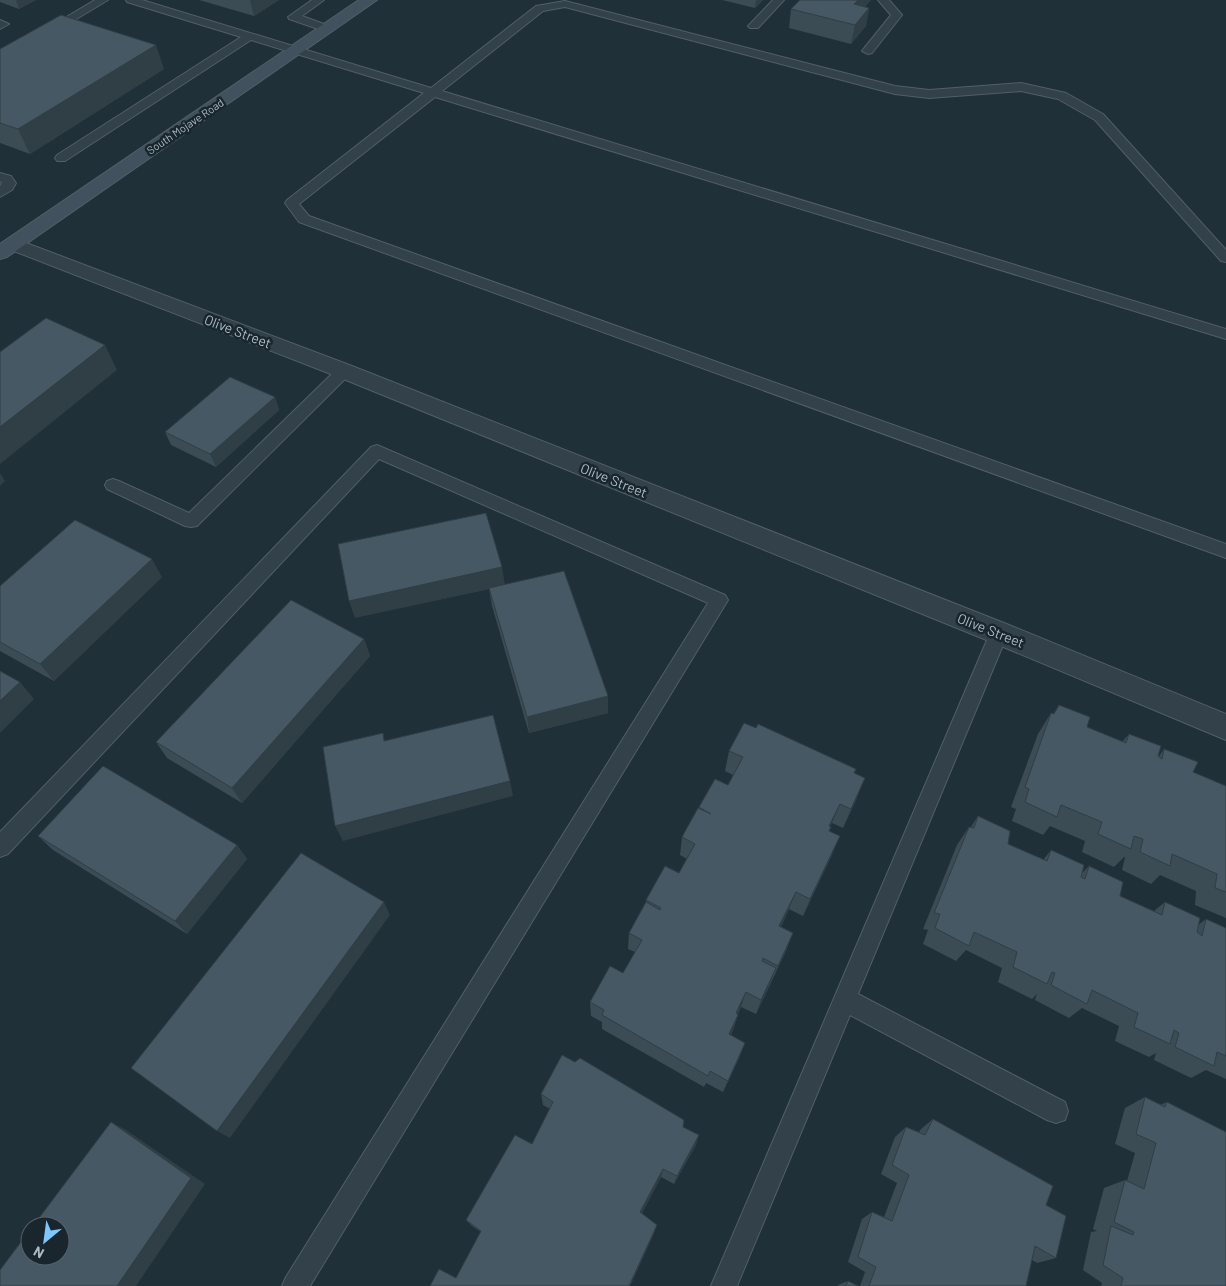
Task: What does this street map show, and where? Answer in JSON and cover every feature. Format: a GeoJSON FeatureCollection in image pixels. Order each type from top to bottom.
{"type":"FeatureCollection","features":[{"type":"Feature","properties":{"kind":"street","name":"South Mojave Road"},"geometry":{"type":"LineString","coordinates":[[4,245],[369,0]]}},
{"type":"Feature","properties":{"kind":"street","name":"Olive Street"},"geometry":{"type":"LineString","coordinates":[[4,245],[344,372],[999,633],[1226,727]]}},
{"type":"Feature","properties":{"kind":"lane"},"geometry":{"type":"LineString","coordinates":[[43,34],[103,0]]}},
{"type":"Feature","properties":{"kind":"lane"},"geometry":{"type":"LineString","coordinates":[[131,0],[1226,334]]}},
{"type":"Feature","properties":{"kind":"lane"},"geometry":{"type":"LineString","coordinates":[[319,0],[293,17],[328,28]]}},
{"type":"Feature","properties":{"kind":"lane"},"geometry":{"type":"LineString","coordinates":[[754,26],[779,0]]}},
{"type":"Feature","properties":{"kind":"lane"},"geometry":{"type":"LineString","coordinates":[[868,51],[897,15],[883,0]]}},
{"type":"Feature","properties":{"kind":"lane"},"geometry":{"type":"LineString","coordinates":[[1226,258],[1099,118],[1062,96],[1021,87],[929,94],[895,90],[565,4],[540,8],[292,203],[304,219],[1226,551]]}},
{"type":"Feature","properties":{"kind":"lane"},"geometry":{"type":"LineString","coordinates":[[60,158],[250,36]]}},
{"type":"Feature","properties":{"kind":"lane"},"geometry":{"type":"LineString","coordinates":[[0,177],[6,179],[8,184],[0,193]]}},
{"type":"Feature","properties":{"kind":"lane"},"geometry":{"type":"LineString","coordinates":[[113,485],[190,521],[344,372]]}},
{"type":"Feature","properties":{"kind":"lane"},"geometry":{"type":"LineString","coordinates":[[0,847],[377,451],[720,600],[294,1286]]}},
{"type":"Feature","properties":{"kind":"lane"},"geometry":{"type":"LineString","coordinates":[[724,1286],[999,633]]}},
{"type":"Feature","properties":{"kind":"lane"},"geometry":{"type":"LineString","coordinates":[[845,1000],[1056,1112]]}},
{"type":"Feature","properties":{"kind":"building"},"geometry":{"type":"Polygon","coordinates":[[[800,0],[858,0],[854,4],[869,8],[855,25],[791,9],[800,0]]]}},
{"type":"Feature","properties":{"kind":"building"},"geometry":{"type":"Polygon","coordinates":[[[61,15],[156,45],[18,129],[0,123],[0,49],[61,15]]]}},
{"type":"Feature","properties":{"kind":"building"},"geometry":{"type":"Polygon","coordinates":[[[46,318],[105,345],[0,427],[0,352],[46,318]]]}},
{"type":"Feature","properties":{"kind":"building"},"geometry":{"type":"Polygon","coordinates":[[[230,377],[275,397],[210,454],[165,432],[230,377]]]}},
{"type":"Feature","properties":{"kind":"building"},"geometry":{"type":"Polygon","coordinates":[[[486,513],[502,567],[349,601],[338,544],[486,513]]]}},
{"type":"Feature","properties":{"kind":"building"},"geometry":{"type":"Polygon","coordinates":[[[75,520],[152,559],[40,664],[0,642],[0,586],[75,520]]]}},
{"type":"Feature","properties":{"kind":"building"},"geometry":{"type":"Polygon","coordinates":[[[564,571],[608,696],[527,717],[489,588],[564,571]]]}},
{"type":"Feature","properties":{"kind":"building"},"geometry":{"type":"Polygon","coordinates":[[[291,600],[364,639],[232,788],[156,742],[291,600]]]}},
{"type":"Feature","properties":{"kind":"building"},"geometry":{"type":"Polygon","coordinates":[[[0,671],[20,682],[0,701],[0,671]]]}},
{"type":"Feature","properties":{"kind":"building"},"geometry":{"type":"Polygon","coordinates":[[[1059,705],[1090,717],[1087,727],[1126,743],[1129,734],[1161,746],[1158,756],[1162,759],[1164,749],[1198,762],[1193,772],[1226,786],[1226,892],[1215,888],[1217,874],[1172,854],[1170,866],[1140,852],[1143,839],[1134,836],[1131,849],[1098,834],[1102,822],[1061,805],[1057,817],[1025,802],[1029,789],[1025,787],[1051,713],[1054,714],[1059,705]]]}},
{"type":"Feature","properties":{"kind":"building"},"geometry":{"type":"Polygon","coordinates":[[[493,715],[510,781],[335,826],[323,747],[383,733],[384,741],[493,715]]]}},
{"type":"Feature","properties":{"kind":"building"},"geometry":{"type":"Polygon","coordinates":[[[744,723],[756,728],[758,724],[856,769],[854,773],[865,778],[851,809],[840,804],[829,826],[831,827],[829,831],[840,836],[810,899],[796,892],[779,926],[793,933],[778,966],[763,958],[762,961],[776,968],[761,1000],[746,992],[736,1013],[738,1015],[729,1034],[745,1043],[728,1081],[710,1071],[708,1076],[602,1015],[604,1010],[590,1002],[610,966],[623,973],[642,940],[629,933],[646,902],[660,910],[661,908],[646,900],[665,866],[679,873],[695,844],[682,837],[698,808],[711,814],[699,807],[715,779],[728,785],[743,757],[729,751],[744,723]]]}},
{"type":"Feature","properties":{"kind":"building"},"geometry":{"type":"Polygon","coordinates":[[[103,766],[237,845],[175,921],[38,836],[103,766]]]}},
{"type":"Feature","properties":{"kind":"building"},"geometry":{"type":"Polygon","coordinates":[[[978,816],[1010,831],[1008,844],[1047,861],[1051,850],[1084,865],[1081,877],[1085,879],[1089,866],[1123,882],[1120,896],[1162,915],[1165,902],[1200,918],[1197,932],[1202,936],[1206,919],[1226,928],[1226,1056],[1217,1052],[1214,1066],[1175,1047],[1179,1033],[1174,1030],[1170,1044],[1134,1027],[1138,1013],[1092,990],[1087,1004],[1051,985],[1055,973],[1052,972],[1047,984],[1013,967],[1017,952],[974,932],[969,946],[935,928],[940,914],[934,913],[969,827],[974,828],[978,816]]]}},
{"type":"Feature","properties":{"kind":"building"},"geometry":{"type":"Polygon","coordinates":[[[301,853],[384,902],[217,1131],[131,1068],[301,853]]]}},
{"type":"Feature","properties":{"kind":"building"},"geometry":{"type":"Polygon","coordinates":[[[562,1055],[575,1062],[580,1058],[684,1120],[683,1127],[699,1135],[677,1176],[663,1169],[640,1212],[657,1225],[629,1286],[430,1286],[439,1269],[456,1278],[481,1231],[466,1220],[515,1135],[532,1144],[553,1102],[541,1094],[562,1055]]]}},
{"type":"Feature","properties":{"kind":"building"},"geometry":{"type":"Polygon","coordinates":[[[1145,1097],[1165,1107],[1167,1102],[1226,1132],[1226,1286],[1121,1286],[1123,1278],[1103,1265],[1111,1226],[1133,1235],[1134,1232],[1114,1222],[1125,1180],[1144,1189],[1156,1143],[1136,1134],[1145,1097]]]}},
{"type":"Feature","properties":{"kind":"building"},"geometry":{"type":"Polygon","coordinates":[[[933,1119],[1053,1186],[1046,1205],[1066,1216],[1056,1258],[1035,1246],[1026,1286],[869,1286],[876,1267],[858,1257],[872,1212],[892,1221],[909,1175],[892,1165],[906,1127],[925,1135],[933,1119]]]}},
{"type":"Feature","properties":{"kind":"building"},"geometry":{"type":"Polygon","coordinates":[[[111,1122],[191,1178],[117,1286],[0,1286],[0,1270],[20,1243],[20,1266],[70,1266],[70,1216],[40,1216],[111,1122]]]}},
{"type":"Feature","properties":{"kind":"building"},"geometry":{"type":"Polygon","coordinates":[[[848,1281],[858,1286],[846,1286],[848,1281]]]}}]}
